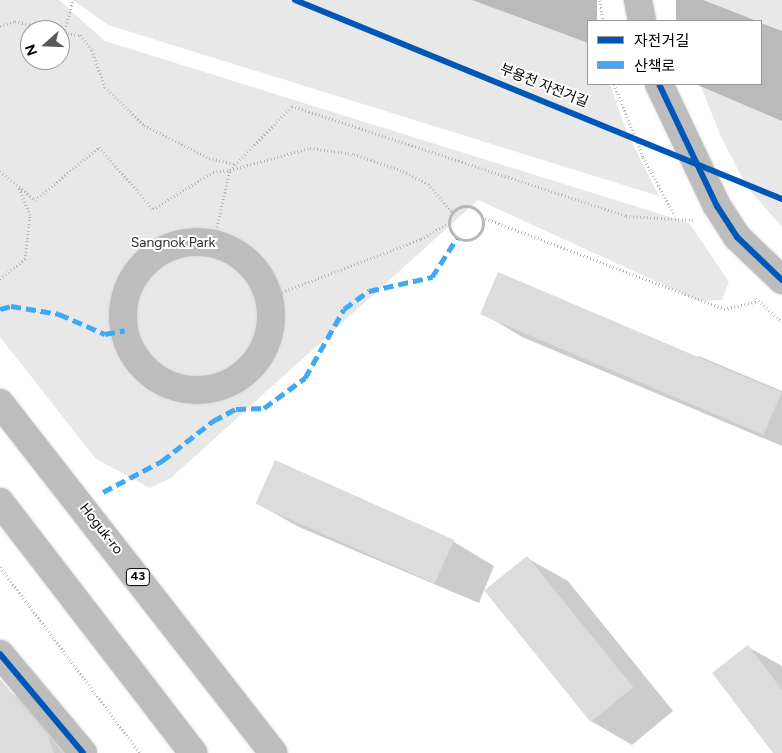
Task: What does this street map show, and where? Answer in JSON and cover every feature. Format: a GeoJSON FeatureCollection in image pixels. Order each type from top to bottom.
{"type":"FeatureCollection","features":[{"type":"Feature","properties":{"kind":"street"},"geometry":{"type":"LineString","coordinates":[[638,0],[642,20]]}},
{"type":"Feature","properties":{"kind":"street"},"geometry":{"type":"LineString","coordinates":[[659,85],[695,167],[737,237],[782,280]]}},
{"type":"Feature","properties":{"kind":"street"},"geometry":{"type":"LineString","coordinates":[[197,242],[213,244],[228,249],[254,269],[269,297],[271,314],[265,347],[244,374],[230,383],[197,390],[164,382],[150,373],[138,361],[125,330],[132,283],[140,269],[166,250],[197,242]]}},
{"type":"Feature","properties":{"kind":"street","name":"Hoguk-ro"},"geometry":{"type":"LineString","coordinates":[[0,403],[273,753]]}},
{"type":"Feature","properties":{"kind":"street"},"geometry":{"type":"LineString","coordinates":[[0,502],[192,753]]}},
{"type":"Feature","properties":{"kind":"street"},"geometry":{"type":"LineString","coordinates":[[0,654],[84,753]]}},
{"type":"Feature","properties":{"kind":"path"},"geometry":{"type":"LineString","coordinates":[[68,20],[73,0]]}},
{"type":"Feature","properties":{"kind":"path"},"geometry":{"type":"LineString","coordinates":[[600,0],[603,20]]}},
{"type":"Feature","properties":{"kind":"path"},"geometry":{"type":"LineString","coordinates":[[0,26],[15,21],[20,22]]}},
{"type":"Feature","properties":{"kind":"path"},"geometry":{"type":"LineString","coordinates":[[70,35],[80,36],[86,43],[106,86],[144,125],[209,158],[237,164]]}},
{"type":"Feature","properties":{"kind":"path"},"geometry":{"type":"LineString","coordinates":[[614,85],[643,157],[676,216]]}},
{"type":"Feature","properties":{"kind":"path"},"geometry":{"type":"LineString","coordinates":[[213,244],[230,170],[292,106],[626,216],[676,216],[700,226]]}},
{"type":"Feature","properties":{"kind":"path"},"geometry":{"type":"LineString","coordinates":[[618,130],[646,142]]}},
{"type":"Feature","properties":{"kind":"path"},"geometry":{"type":"LineString","coordinates":[[0,171],[18,188],[35,200],[99,147],[153,209],[213,172],[230,170],[310,148],[354,154],[428,184],[452,212]]}},
{"type":"Feature","properties":{"kind":"path"},"geometry":{"type":"LineString","coordinates":[[0,279],[25,259],[30,215],[18,188]]}},
{"type":"Feature","properties":{"kind":"path"},"geometry":{"type":"LineString","coordinates":[[452,212],[469,206],[482,217],[724,309],[759,301]]}},
{"type":"Feature","properties":{"kind":"path"},"geometry":{"type":"LineString","coordinates":[[269,297],[421,239],[448,223],[452,212]]}},
{"type":"Feature","properties":{"kind":"path"},"geometry":{"type":"LineString","coordinates":[[448,223],[452,234],[467,241],[481,233],[482,217]]}},
{"type":"Feature","properties":{"kind":"path"},"geometry":{"type":"LineString","coordinates":[[754,295],[782,322]]}},
{"type":"Feature","properties":{"kind":"path"},"geometry":{"type":"LineString","coordinates":[[0,567],[140,753]]}},
{"type":"Feature","properties":{"kind":"green space","name":"Sangnok Park"},"geometry":{"type":"Polygon","coordinates":[[[0,0],[59,0],[105,41],[689,223],[729,282],[722,300],[699,301],[478,200],[171,478],[150,488],[96,459],[0,337],[0,0]]]}},
{"type":"Feature","properties":{"kind":"green space"},"geometry":{"type":"Polygon","coordinates":[[[73,0],[597,0],[587,20],[587,85],[610,85],[628,135],[659,196],[108,25],[73,0]]]}},
{"type":"Feature","properties":{"kind":"green space"},"geometry":{"type":"Polygon","coordinates":[[[679,0],[782,0],[782,227],[747,187],[721,137],[700,85],[762,85],[762,20],[683,20],[679,0]]]}},
{"type":"Feature","properties":{"kind":"shaded area"},"geometry":{"type":"Polygon","coordinates":[[[472,0],[703,0],[754,20],[587,20],[587,43],[472,0]]]}},
{"type":"Feature","properties":{"kind":"shaded area"},"geometry":{"type":"Polygon","coordinates":[[[762,23],[782,31],[782,121],[697,85],[762,85],[762,23]]]}},
{"type":"Feature","properties":{"kind":"pier"},"geometry":{"type":"Polygon","coordinates":[[[597,0],[676,0],[676,20],[597,20],[597,0]]]}},
{"type":"Feature","properties":{"kind":"building"},"geometry":{"type":"Polygon","coordinates":[[[498,272],[782,392],[764,435],[480,314],[498,272]]]}},
{"type":"Feature","properties":{"kind":"building"},"geometry":{"type":"Polygon","coordinates":[[[275,460],[454,540],[435,584],[255,504],[275,460]]]}},
{"type":"Feature","properties":{"kind":"building"},"geometry":{"type":"Polygon","coordinates":[[[527,556],[633,687],[591,722],[484,591],[527,556]]]}},
{"type":"Feature","properties":{"kind":"building"},"geometry":{"type":"Polygon","coordinates":[[[748,645],[782,690],[782,753],[773,753],[712,673],[748,645]]]}},
{"type":"Feature","properties":{"kind":"building"},"geometry":{"type":"Polygon","coordinates":[[[0,679],[47,734],[54,753],[0,753],[0,679]]]}},
{"type":"Feature","properties":{"kind":"marked path"},"geometry":{"type":"LineString","coordinates":[[103,492],[162,461],[213,421],[236,409],[264,408],[305,378],[344,309],[369,291],[432,277],[457,238]]}},
{"type":"Feature","properties":{"kind":"marked path"},"geometry":{"type":"LineString","coordinates":[[0,309],[11,306],[59,314],[105,334],[125,330]]}},
{"type":"Feature","properties":{"kind":"cycle path","name":"부용천 자전거길"},"geometry":{"type":"LineString","coordinates":[[295,0],[782,199]]}},
{"type":"Feature","properties":{"kind":"cycle path"},"geometry":{"type":"LineString","coordinates":[[659,85],[717,206],[737,237],[782,280]]}},
{"type":"Feature","properties":{"kind":"cycle path"},"geometry":{"type":"LineString","coordinates":[[0,654],[83,753]]}}]}
